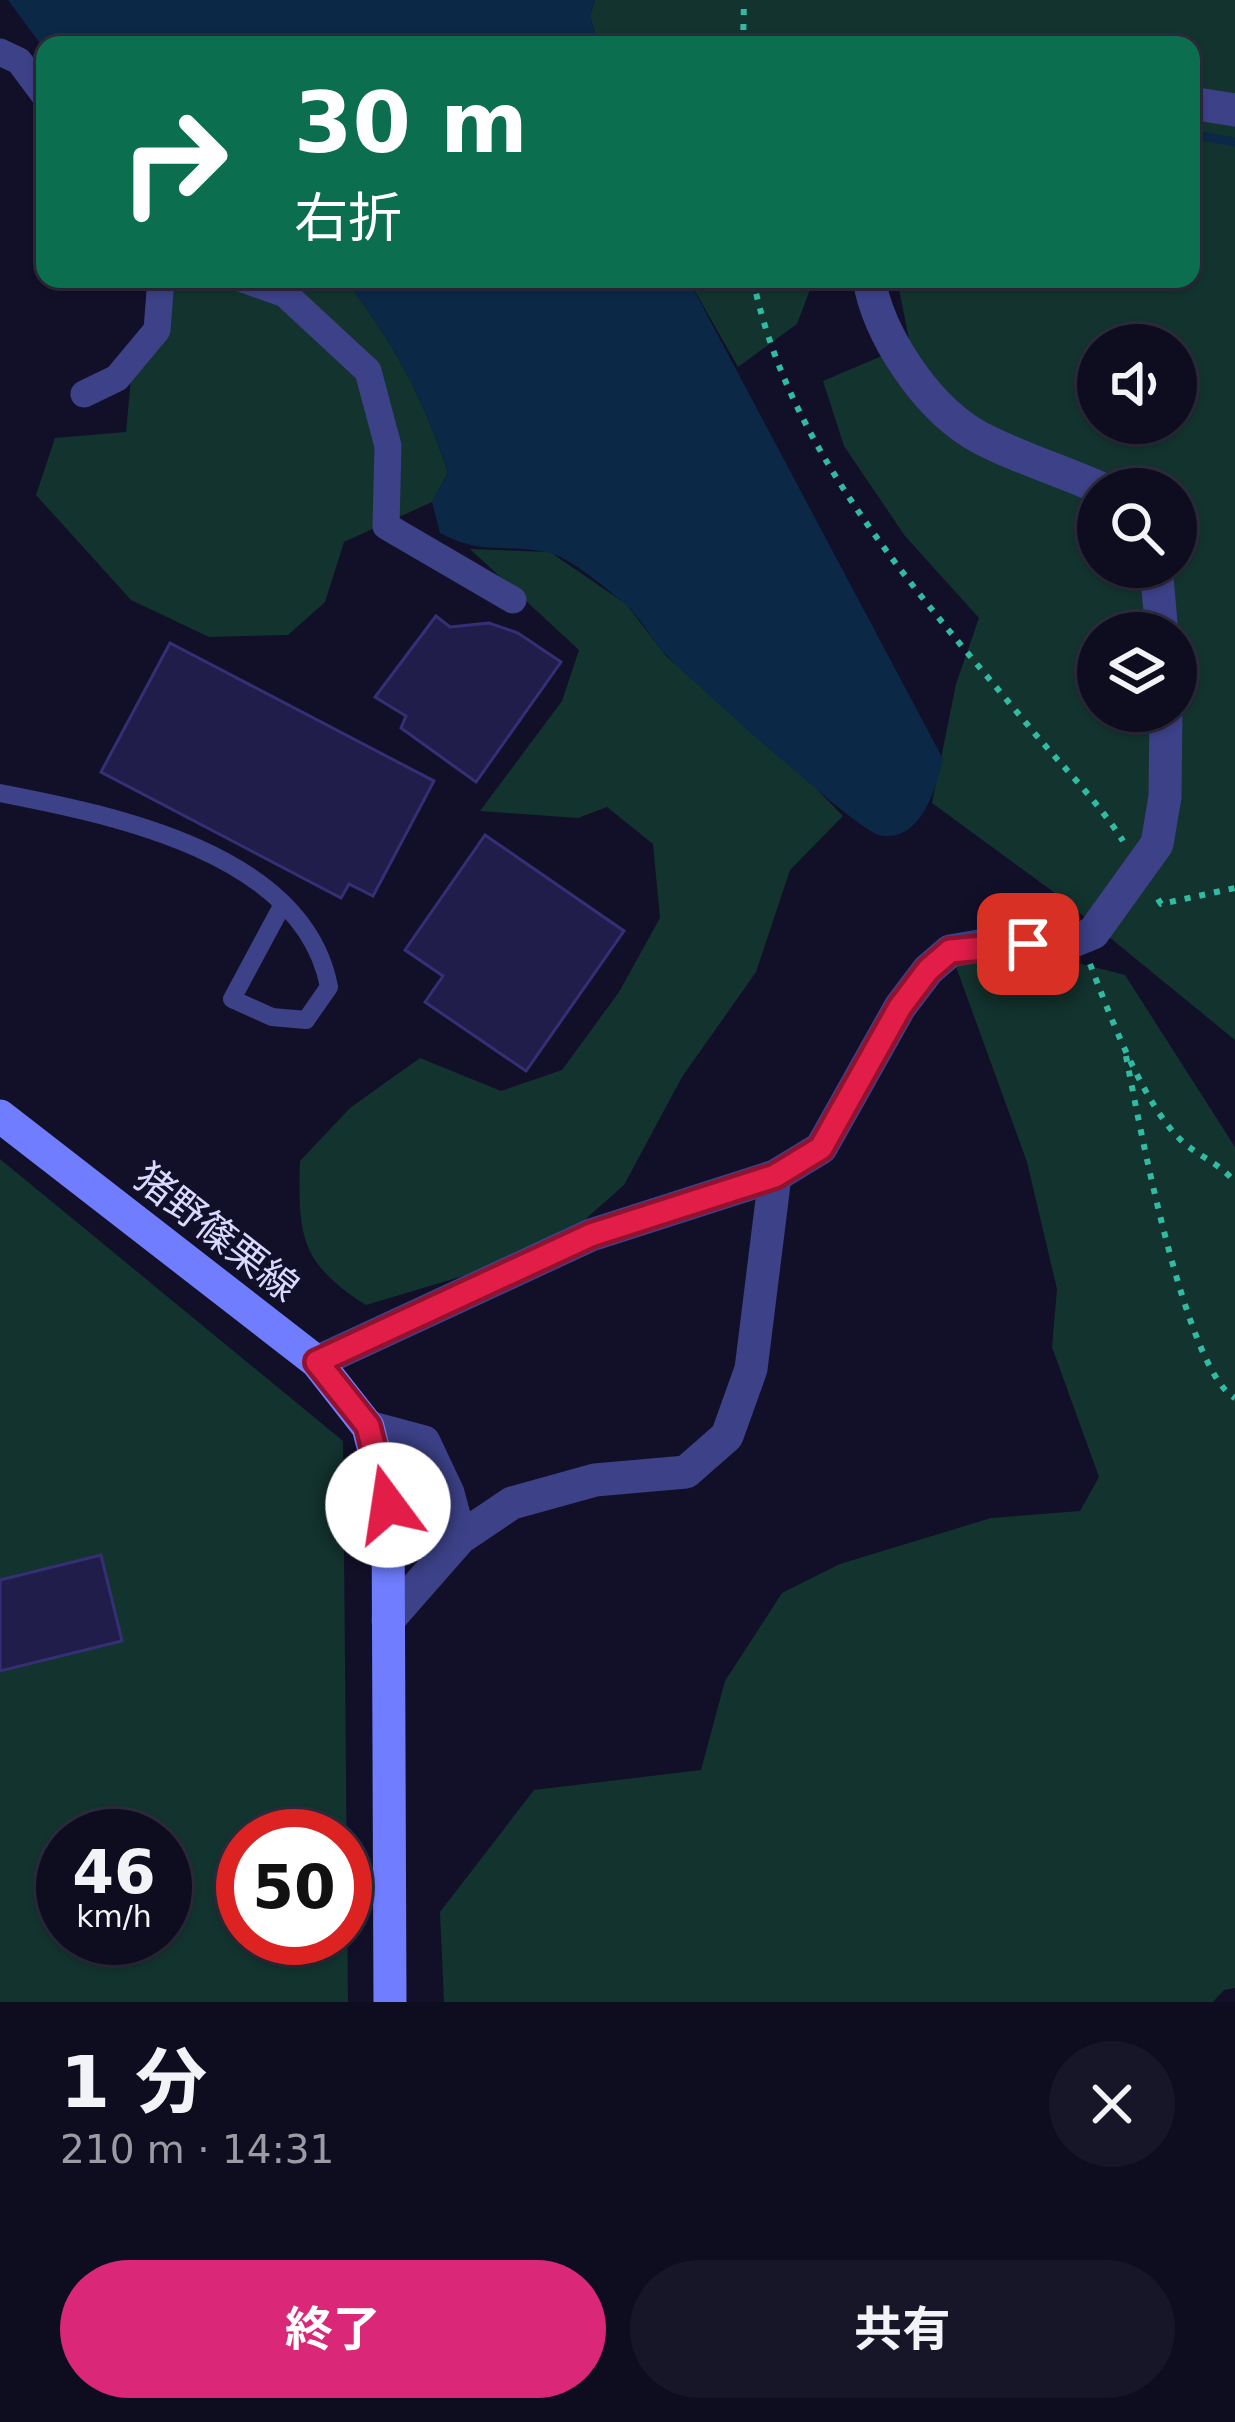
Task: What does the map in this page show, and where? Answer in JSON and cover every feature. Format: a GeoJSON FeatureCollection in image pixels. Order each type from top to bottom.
{"type":"FeatureCollection","features":[{"type":"Feature","properties":{"kind":"main road","name":"猪野篠栗線"},"geometry":{"type":"LineString","coordinates":[[0,1116],[317,1362],[368,1426],[388,1505],[390,2002]]}},
{"type":"Feature","properties":{"kind":"street"},"geometry":{"type":"LineString","coordinates":[[0,52],[20,61],[36,83]]}},
{"type":"Feature","properties":{"kind":"street"},"geometry":{"type":"LineString","coordinates":[[1200,104],[1235,110]]}},
{"type":"Feature","properties":{"kind":"street"},"geometry":{"type":"LineString","coordinates":[[84,394],[117,378],[158,329],[160,288]]}},
{"type":"Feature","properties":{"kind":"street"},"geometry":{"type":"LineString","coordinates":[[268,288],[285,294],[368,371],[388,446],[386,526],[513,600]]}},
{"type":"Feature","properties":{"kind":"street"},"geometry":{"type":"LineString","coordinates":[[870,288],[873,304],[931,398],[973,434],[1077,478]]}},
{"type":"Feature","properties":{"kind":"street"},"geometry":{"type":"LineString","coordinates":[[317,1362],[591,1235],[775,1176],[821,1148],[900,1007],[950,951],[991,944],[1066,944],[1093,933],[1157,844],[1165,796],[1166,732]]}},
{"type":"Feature","properties":{"kind":"street"},"geometry":{"type":"LineString","coordinates":[[388,1620],[460,1538],[512,1503],[596,1480],[686,1472],[727,1436],[751,1369],[775,1176]]}},
{"type":"Feature","properties":{"kind":"street"},"geometry":{"type":"LineString","coordinates":[[368,1426],[424,1442],[448,1493],[460,1538]]}},
{"type":"Feature","properties":{"kind":"lane"},"geometry":{"type":"LineString","coordinates":[[0,793],[123,818],[243,872],[283,904],[299,917],[324,957],[329,987],[306,1020],[272,1016],[232,1000],[283,904]]}},
{"type":"Feature","properties":{"kind":"path"},"geometry":{"type":"LineString","coordinates":[[743,36],[744,0]]}},
{"type":"Feature","properties":{"kind":"path"},"geometry":{"type":"LineString","coordinates":[[755,288],[763,328],[801,418],[853,499],[934,613],[1120,836],[1162,904],[1235,888]]}},
{"type":"Feature","properties":{"kind":"path"},"geometry":{"type":"LineString","coordinates":[[1080,939],[1126,1056],[1142,1142],[1204,1358],[1223,1392],[1235,1398]]}},
{"type":"Feature","properties":{"kind":"path"},"geometry":{"type":"LineString","coordinates":[[1126,1056],[1182,1141],[1215,1159],[1235,1182]]}},
{"type":"Feature","properties":{"kind":"green space"},"geometry":{"type":"Polygon","coordinates":[[[595,0],[1235,0],[1235,1040],[1059,896],[932,803],[956,684],[979,618],[905,536],[844,446],[823,381],[910,344],[899,288],[1200,288],[1200,36],[596,36],[590,16],[595,0]]]}},
{"type":"Feature","properties":{"kind":"green space"},"geometry":{"type":"Polygon","coordinates":[[[147,288],[351,288],[405,371],[448,473],[432,502],[344,542],[325,602],[288,635],[209,637],[131,600],[36,495],[55,438],[126,432],[131,378],[145,346],[147,288]]]}},
{"type":"Feature","properties":{"kind":"green space"},"geometry":{"type":"Polygon","coordinates":[[[693,288],[811,288],[797,324],[738,367],[693,288]]]}},
{"type":"Feature","properties":{"kind":"green space"},"geometry":{"type":"Polygon","coordinates":[[[470,549],[550,552],[626,604],[667,657],[784,756],[843,816],[790,870],[756,972],[682,1077],[624,1185],[571,1232],[470,1274],[366,1305],[328,1275],[308,1245],[300,1209],[300,1161],[350,1108],[420,1058],[501,1091],[562,1070],[619,992],[660,918],[653,844],[607,807],[578,818],[480,811],[562,701],[579,650],[470,549]]]}},
{"type":"Feature","properties":{"kind":"green space"},"geometry":{"type":"Polygon","coordinates":[[[1038,953],[1125,975],[1235,1147],[1235,1988],[1224,1990],[1213,2002],[444,2002],[440,1912],[534,1790],[701,1770],[725,1681],[782,1593],[840,1564],[991,1518],[1080,1511],[1099,1477],[1052,1347],[1057,1289],[1027,1162],[955,964],[1038,953]]]}},
{"type":"Feature","properties":{"kind":"green space"},"geometry":{"type":"Polygon","coordinates":[[[0,1159],[343,1441],[346,1809],[216,1809],[216,1965],[348,1965],[348,2002],[0,2002],[0,1159]]]}},
{"type":"Feature","properties":{"kind":"water"},"geometry":{"type":"Polygon","coordinates":[[[8,0],[595,0],[590,16],[596,36],[36,38],[8,0]]]}},
{"type":"Feature","properties":{"kind":"water"},"geometry":{"type":"Polygon","coordinates":[[[351,288],[693,288],[943,759],[931,798],[916,823],[894,836],[879,835],[841,809],[685,673],[623,602],[575,566],[546,552],[481,547],[440,533],[432,502],[448,473],[439,446],[392,347],[351,288]]]}},
{"type":"Feature","properties":{"kind":"building"},"geometry":{"type":"Polygon","coordinates":[[[436,616],[450,627],[489,623],[518,633],[561,662],[476,782],[401,728],[406,716],[375,697],[436,616]]]}},
{"type":"Feature","properties":{"kind":"building"},"geometry":{"type":"Polygon","coordinates":[[[170,643],[434,781],[373,896],[349,884],[341,898],[101,772],[170,643]]]}},
{"type":"Feature","properties":{"kind":"building"},"geometry":{"type":"Polygon","coordinates":[[[485,835],[624,931],[526,1071],[425,1002],[443,976],[405,950],[485,835]]]}},
{"type":"Feature","properties":{"kind":"building"},"geometry":{"type":"Polygon","coordinates":[[[101,1555],[122,1641],[0,1671],[0,1580],[101,1555]]]}},
{"type":"Feature","properties":{"kind":"waterway"},"geometry":{"type":"LineString","coordinates":[[1200,136],[1235,142]]}},
{"type":"Feature","properties":{"kind":"route"},"geometry":{"type":"LineString","coordinates":[[388,1505],[368,1426],[317,1362],[591,1235],[775,1176],[821,1148],[900,1007],[928,970],[950,951],[1028,944]]}}]}
